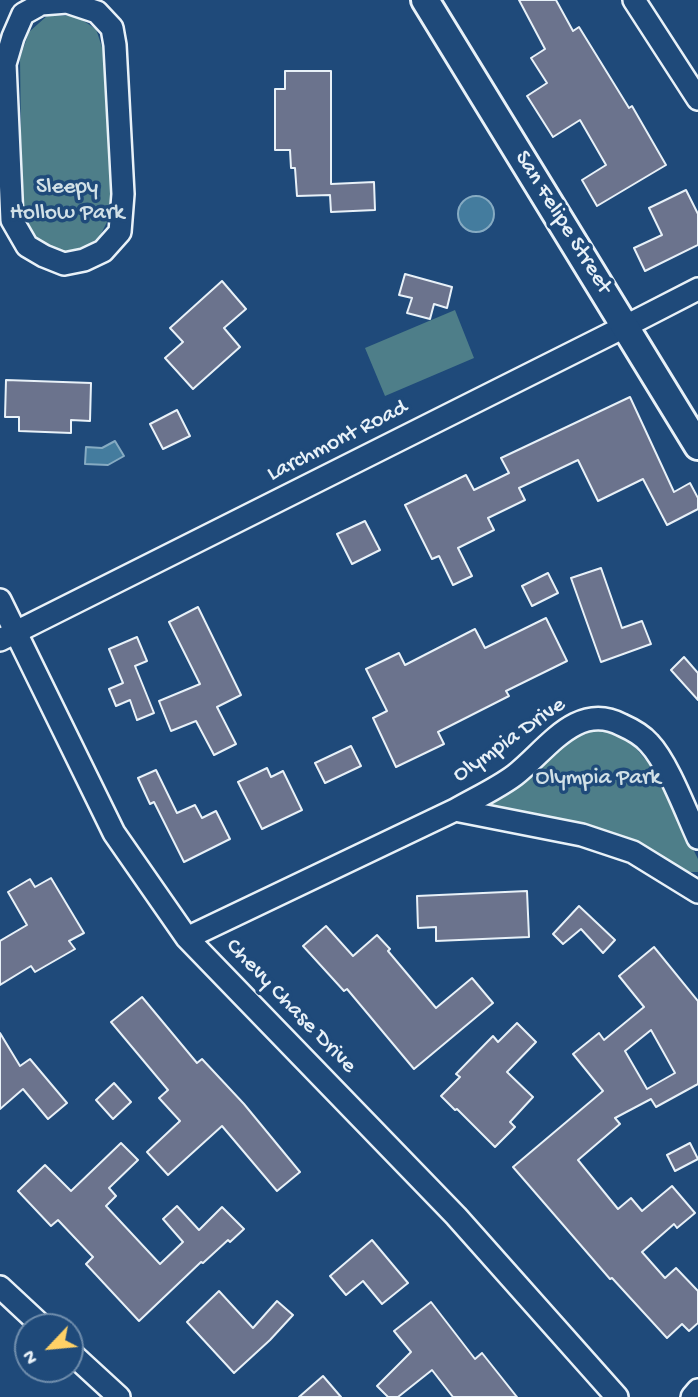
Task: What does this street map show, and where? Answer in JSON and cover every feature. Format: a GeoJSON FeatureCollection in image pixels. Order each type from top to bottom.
{"type":"FeatureCollection","features":[{"type":"Feature","properties":{"kind":"main road","name":"San Felipe Street"},"geometry":{"type":"LineString","coordinates":[[425,0],[698,446]]}},
{"type":"Feature","properties":{"kind":"street"},"geometry":{"type":"LineString","coordinates":[[634,0],[698,99]]}},
{"type":"Feature","properties":{"kind":"street"},"geometry":{"type":"LineString","coordinates":[[67,2],[97,12],[112,28],[123,194],[120,232],[103,251],[84,260],[64,264],[27,246],[12,220],[5,167],[3,97],[5,64],[23,15],[41,4],[67,2]]}},
{"type":"Feature","properties":{"kind":"street","name":"Larchmont Road"},"geometry":{"type":"LineString","coordinates":[[8,636],[698,289]]}},
{"type":"Feature","properties":{"kind":"street","name":"Chevy Chase Drive"},"geometry":{"type":"LineString","coordinates":[[0,600],[8,636],[114,833],[187,938],[456,1216],[617,1397]]}},
{"type":"Feature","properties":{"kind":"street","name":"Olympia Drive"},"geometry":{"type":"LineString","coordinates":[[187,938],[454,810],[515,775],[538,752],[578,722],[594,717],[612,719],[649,743],[666,768],[698,838]]}},
{"type":"Feature","properties":{"kind":"street","name":"Olympia Drive"},"geometry":{"type":"LineString","coordinates":[[454,810],[556,829],[607,843],[633,852],[698,892]]}},
{"type":"Feature","properties":{"kind":"street"},"geometry":{"type":"LineString","coordinates":[[0,1287],[28,1313]]}},
{"type":"Feature","properties":{"kind":"street"},"geometry":{"type":"LineString","coordinates":[[84,1365],[118,1397]]}},
{"type":"Feature","properties":{"kind":"street"},"geometry":{"type":"LineString","coordinates":[[692,1397],[698,1390]]}},
{"type":"Feature","properties":{"kind":"green space","name":"Sleepy Hollow Park"},"geometry":{"type":"Polygon","coordinates":[[[48,15],[76,16],[96,29],[104,53],[112,212],[100,236],[81,252],[55,252],[32,238],[22,214],[20,58],[29,32],[48,15]]]}},
{"type":"Feature","properties":{"kind":"green space"},"geometry":{"type":"Polygon","coordinates":[[[455,310],[474,358],[385,396],[365,348],[455,310]]]}},
{"type":"Feature","properties":{"kind":"green space","name":"Olympia Park"},"geometry":{"type":"Polygon","coordinates":[[[613,730],[635,747],[654,770],[698,859],[698,872],[690,872],[628,839],[574,821],[492,807],[493,798],[584,732],[613,730]]]}},
{"type":"Feature","properties":{"kind":"water"},"geometry":{"type":"Polygon","coordinates":[[[476,196],[488,202],[494,214],[488,226],[476,232],[464,226],[458,214],[464,202],[476,196]]]}},
{"type":"Feature","properties":{"kind":"water"},"geometry":{"type":"Polygon","coordinates":[[[115,441],[124,456],[108,465],[85,464],[86,447],[102,448],[115,441]]]}},
{"type":"Feature","properties":{"kind":"building"},"geometry":{"type":"Polygon","coordinates":[[[519,0],[556,0],[573,31],[579,27],[629,108],[632,106],[666,165],[597,206],[582,180],[606,165],[580,120],[553,137],[527,96],[547,83],[531,58],[545,49],[519,0]]]}},
{"type":"Feature","properties":{"kind":"building"},"geometry":{"type":"Polygon","coordinates":[[[285,71],[331,71],[331,184],[374,182],[375,210],[331,212],[330,195],[297,196],[295,168],[291,168],[290,150],[275,150],[275,89],[285,89],[285,71]]]}},
{"type":"Feature","properties":{"kind":"building"},"geometry":{"type":"Polygon","coordinates":[[[686,190],[698,214],[698,245],[645,271],[634,248],[662,235],[649,208],[686,190]]]}},
{"type":"Feature","properties":{"kind":"building"},"geometry":{"type":"Polygon","coordinates":[[[405,274],[452,287],[447,308],[434,304],[430,319],[407,313],[412,298],[399,295],[405,274]]]}},
{"type":"Feature","properties":{"kind":"building"},"geometry":{"type":"Polygon","coordinates":[[[222,281],[246,309],[224,328],[240,347],[193,389],[165,358],[183,342],[170,328],[222,281]]]}},
{"type":"Feature","properties":{"kind":"building"},"geometry":{"type":"Polygon","coordinates":[[[6,380],[91,383],[90,421],[71,420],[71,433],[19,431],[19,417],[5,417],[6,380]]]}},
{"type":"Feature","properties":{"kind":"building"},"geometry":{"type":"Polygon","coordinates":[[[630,397],[674,492],[690,483],[698,498],[698,509],[667,525],[643,479],[598,501],[578,460],[519,488],[525,500],[488,518],[494,530],[458,548],[472,576],[453,585],[439,556],[432,559],[405,505],[466,475],[474,490],[509,473],[501,458],[630,397]]]}},
{"type":"Feature","properties":{"kind":"building"},"geometry":{"type":"Polygon","coordinates":[[[177,410],[190,436],[163,449],[150,424],[177,410]]]}},
{"type":"Feature","properties":{"kind":"building"},"geometry":{"type":"Polygon","coordinates":[[[365,521],[380,550],[352,564],[337,534],[365,521]]]}},
{"type":"Feature","properties":{"kind":"building"},"geometry":{"type":"Polygon","coordinates":[[[601,568],[622,628],[642,621],[651,644],[601,662],[571,578],[601,568]]]}},
{"type":"Feature","properties":{"kind":"building"},"geometry":{"type":"Polygon","coordinates":[[[548,573],[558,593],[532,606],[522,586],[548,573]]]}},
{"type":"Feature","properties":{"kind":"building"},"geometry":{"type":"Polygon","coordinates":[[[198,607],[241,695],[217,707],[236,744],[214,755],[196,721],[171,731],[159,701],[200,684],[169,622],[198,607]]]}},
{"type":"Feature","properties":{"kind":"building"},"geometry":{"type":"Polygon","coordinates":[[[546,618],[567,661],[506,691],[509,696],[438,732],[444,744],[396,767],[373,718],[387,711],[366,669],[399,653],[405,665],[475,629],[485,648],[546,618]]]}},
{"type":"Feature","properties":{"kind":"building"},"geometry":{"type":"Polygon","coordinates":[[[137,637],[147,661],[135,666],[154,713],[137,720],[130,700],[116,706],[109,689],[123,683],[109,649],[137,637]]]}},
{"type":"Feature","properties":{"kind":"building"},"geometry":{"type":"Polygon","coordinates":[[[684,657],[698,673],[698,700],[671,670],[684,657]]]}},
{"type":"Feature","properties":{"kind":"building"},"geometry":{"type":"Polygon","coordinates":[[[351,746],[361,766],[325,783],[315,763],[351,746]]]}},
{"type":"Feature","properties":{"kind":"building"},"geometry":{"type":"Polygon","coordinates":[[[267,768],[271,777],[283,771],[302,810],[262,829],[238,782],[267,768]]]}},
{"type":"Feature","properties":{"kind":"building"},"geometry":{"type":"Polygon","coordinates":[[[156,770],[177,813],[195,805],[202,818],[216,811],[230,839],[184,862],[154,802],[150,804],[138,778],[156,770]]]}},
{"type":"Feature","properties":{"kind":"building"},"geometry":{"type":"Polygon","coordinates":[[[51,878],[84,933],[69,941],[75,949],[35,972],[31,966],[0,985],[0,941],[27,925],[8,892],[30,879],[35,887],[51,878]]]}},
{"type":"Feature","properties":{"kind":"building"},"geometry":{"type":"Polygon","coordinates":[[[527,891],[529,937],[436,941],[436,927],[418,928],[417,896],[527,891]]]}},
{"type":"Feature","properties":{"kind":"building"},"geometry":{"type":"Polygon","coordinates":[[[579,906],[615,940],[603,953],[581,929],[563,944],[553,934],[579,906]]]}},
{"type":"Feature","properties":{"kind":"building"},"geometry":{"type":"Polygon","coordinates":[[[326,926],[353,956],[377,935],[436,1008],[472,978],[493,1003],[414,1069],[347,989],[344,991],[303,946],[326,926]]]}},
{"type":"Feature","properties":{"kind":"building"},"geometry":{"type":"Polygon","coordinates":[[[654,947],[698,1001],[698,1084],[656,1107],[651,1099],[615,1118],[620,1124],[578,1160],[618,1209],[631,1198],[642,1211],[672,1186],[695,1213],[677,1228],[674,1224],[642,1252],[665,1278],[676,1268],[698,1291],[698,1323],[689,1331],[682,1324],[667,1338],[612,1278],[610,1279],[513,1167],[603,1091],[573,1054],[599,1033],[604,1040],[644,1007],[619,976],[654,947]],[[651,1030],[625,1051],[647,1089],[675,1073],[651,1030]]]}},
{"type":"Feature","properties":{"kind":"building"},"geometry":{"type":"Polygon","coordinates":[[[142,997],[197,1063],[202,1059],[244,1104],[300,1172],[277,1191],[222,1126],[168,1175],[147,1152],[180,1121],[159,1098],[168,1090],[111,1022],[142,997]]]}},
{"type":"Feature","properties":{"kind":"building"},"geometry":{"type":"Polygon","coordinates":[[[517,1023],[536,1042],[507,1072],[533,1097],[510,1122],[515,1127],[495,1147],[441,1096],[460,1077],[456,1074],[493,1036],[498,1042],[517,1023]]]}},
{"type":"Feature","properties":{"kind":"building"},"geometry":{"type":"Polygon","coordinates":[[[0,1033],[20,1066],[30,1059],[67,1103],[48,1119],[23,1089],[0,1109],[0,1033]]]}},
{"type":"Feature","properties":{"kind":"building"},"geometry":{"type":"Polygon","coordinates":[[[114,1083],[131,1102],[113,1119],[96,1100],[114,1083]]]}},
{"type":"Feature","properties":{"kind":"building"},"geometry":{"type":"Polygon","coordinates":[[[121,1143],[138,1160],[109,1188],[116,1196],[106,1206],[160,1264],[183,1242],[163,1219],[177,1206],[199,1230],[222,1207],[244,1229],[201,1262],[139,1321],[86,1264],[93,1257],[58,1220],[51,1226],[18,1191],[45,1165],[71,1191],[121,1143]]]}},
{"type":"Feature","properties":{"kind":"building"},"geometry":{"type":"Polygon","coordinates":[[[690,1143],[698,1159],[675,1171],[667,1155],[690,1143]]]}},
{"type":"Feature","properties":{"kind":"building"},"geometry":{"type":"Polygon","coordinates":[[[372,1240],[408,1283],[382,1304],[363,1281],[346,1295],[330,1276],[372,1240]]]}},
{"type":"Feature","properties":{"kind":"building"},"geometry":{"type":"Polygon","coordinates":[[[219,1291],[253,1328],[277,1301],[293,1315],[234,1373],[187,1322],[219,1291]]]}},
{"type":"Feature","properties":{"kind":"building"},"geometry":{"type":"Polygon","coordinates":[[[431,1302],[475,1359],[482,1353],[517,1397],[453,1397],[432,1370],[398,1397],[388,1397],[377,1386],[411,1352],[394,1331],[431,1302]]]}},
{"type":"Feature","properties":{"kind":"building"},"geometry":{"type":"Polygon","coordinates":[[[323,1376],[341,1397],[299,1397],[323,1376]]]}}]}
